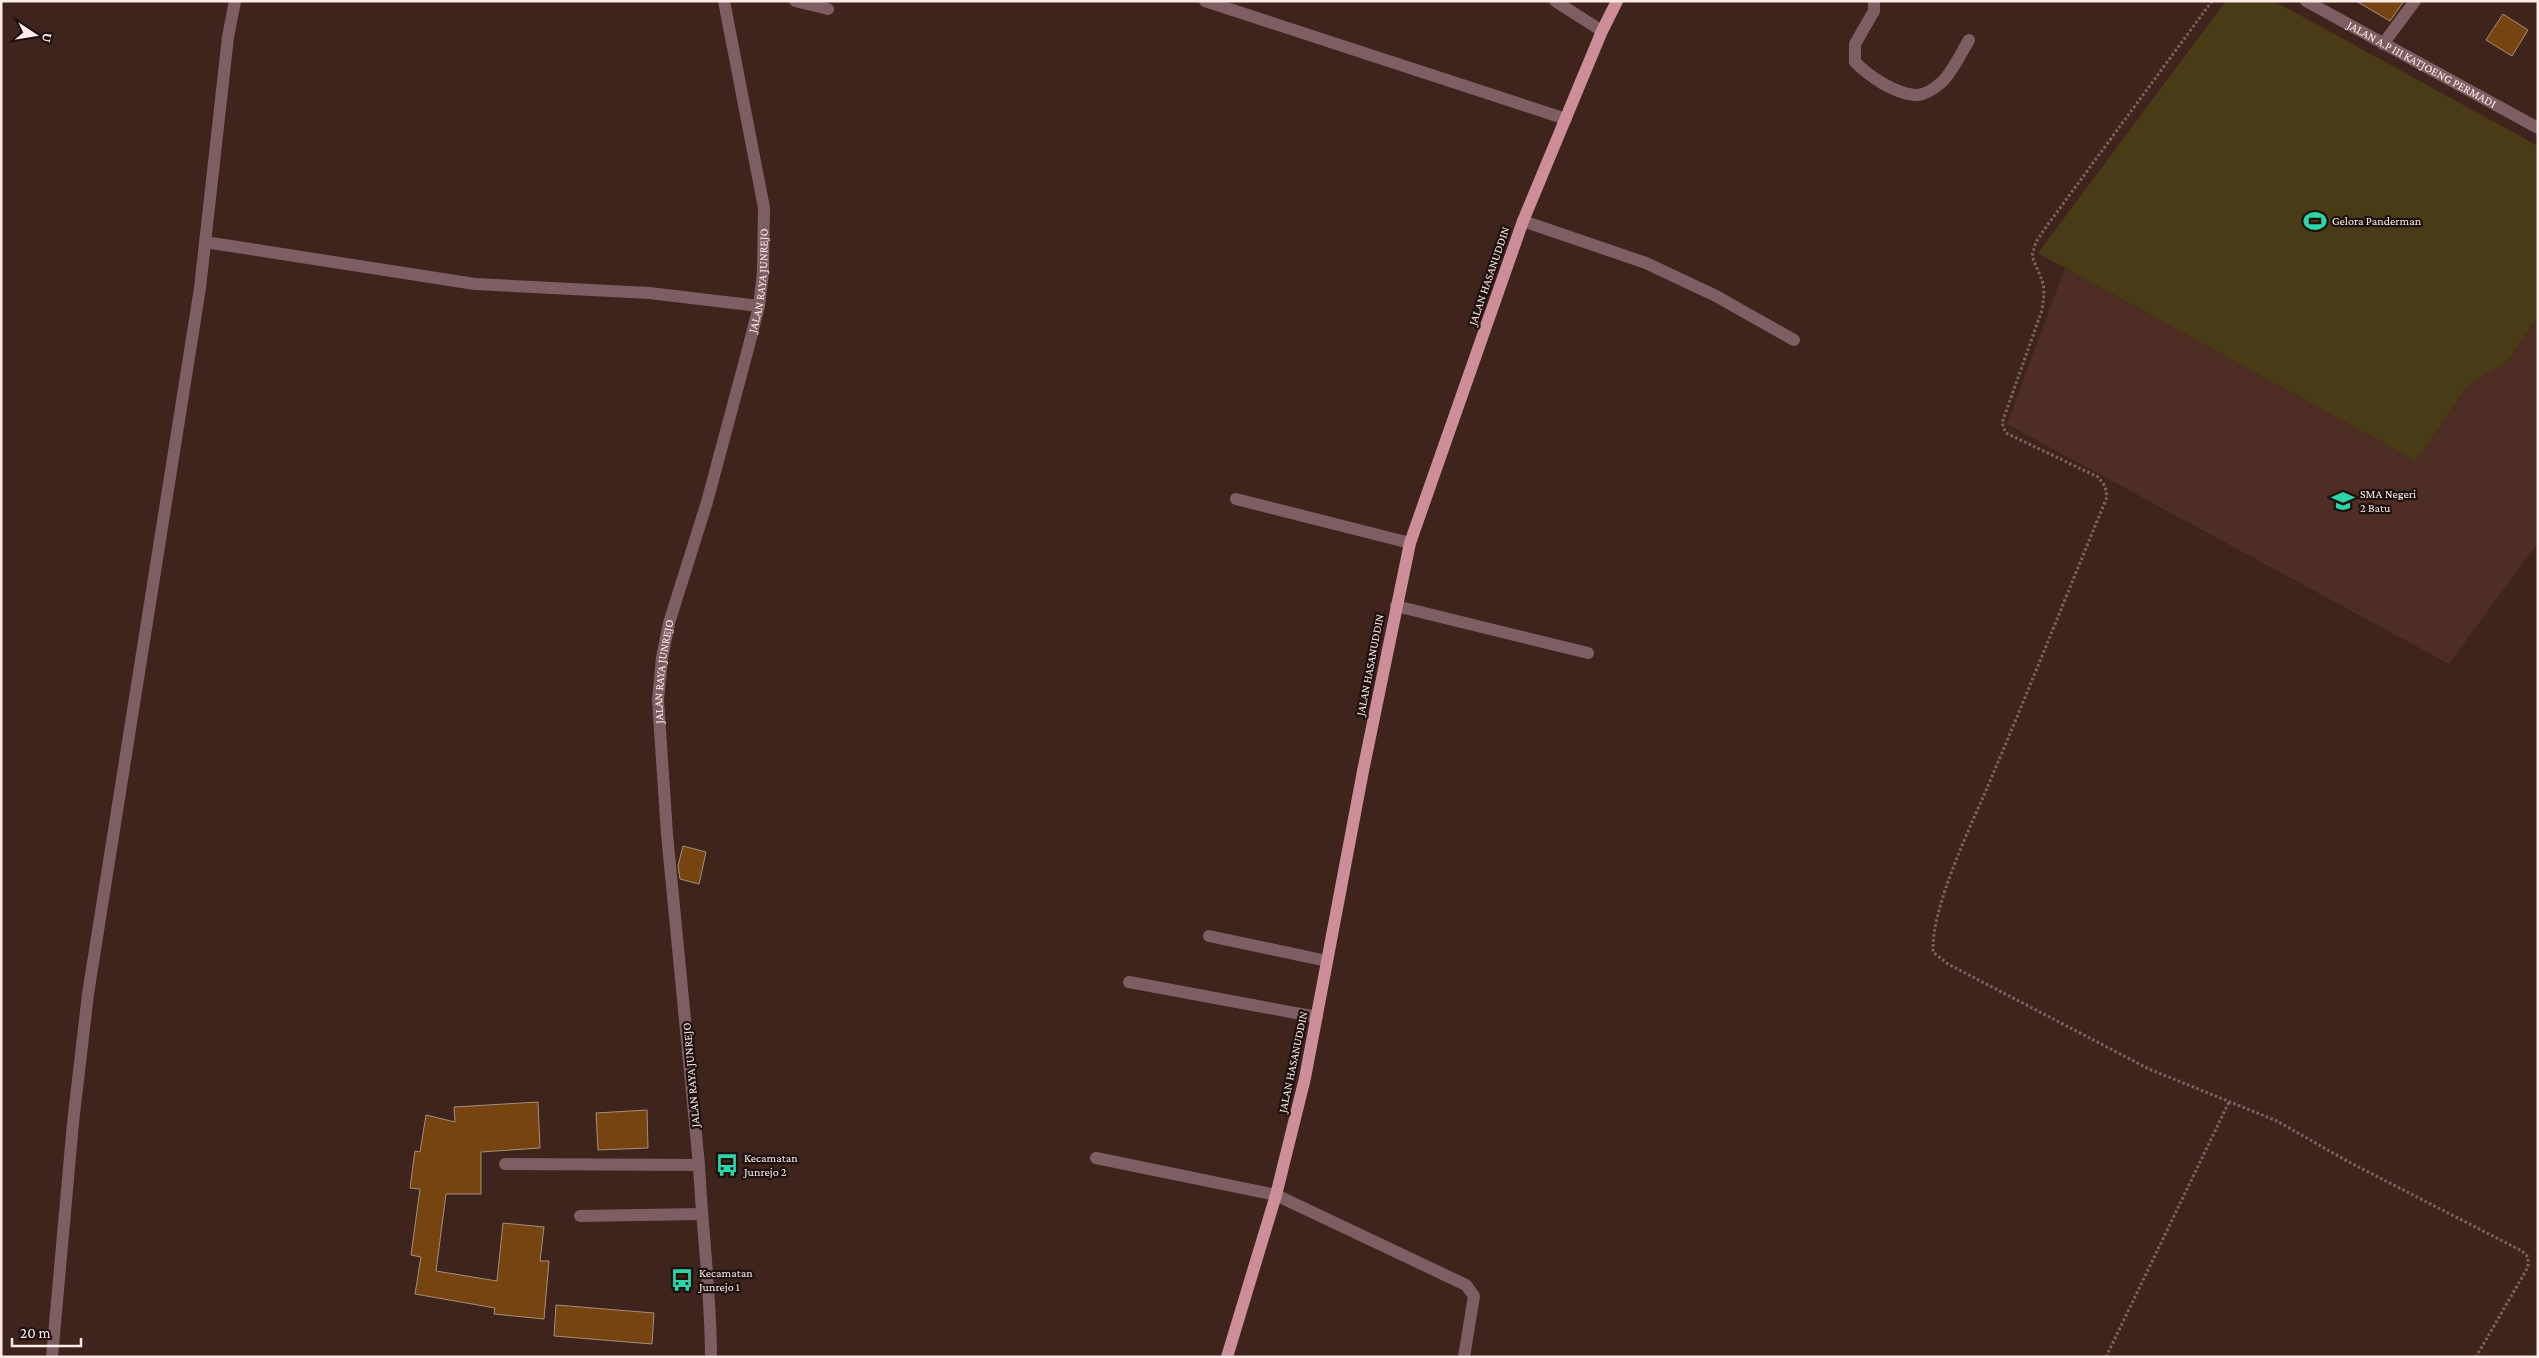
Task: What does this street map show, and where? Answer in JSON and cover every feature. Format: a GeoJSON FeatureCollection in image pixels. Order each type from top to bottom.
{"type":"FeatureCollection","features":[{"type":"Feature","properties":{"kind":"main road","name":"JALAN HASANUDDIN"},"geometry":{"type":"LineString","coordinates":[[1227,1357],[1276,1195],[1317,1017],[1396,606],[1410,543],[1523,220],[1602,31],[1618,1]]}},
{"type":"Feature","properties":{"kind":"street"},"geometry":{"type":"LineString","coordinates":[[52,1357],[73,1123],[88,994],[197,307],[228,37],[235,1]]}},
{"type":"Feature","properties":{"kind":"street","name":"JALAN RAYA JUNREJO"},"geometry":{"type":"LineString","coordinates":[[711,1357],[711,1322],[701,1214],[700,1165],[667,834],[658,700],[662,658],[669,624],[707,502],[759,306],[764,263],[764,208],[724,1]]}},
{"type":"Feature","properties":{"kind":"street"},"geometry":{"type":"LineString","coordinates":[[794,1],[828,9]]}},
{"type":"Feature","properties":{"kind":"street"},"geometry":{"type":"LineString","coordinates":[[1205,1],[1566,119]]}},
{"type":"Feature","properties":{"kind":"street"},"geometry":{"type":"LineString","coordinates":[[1555,1],[1602,31]]}},
{"type":"Feature","properties":{"kind":"street"},"geometry":{"type":"LineString","coordinates":[[1874,1],[1874,11],[1855,44],[1855,62],[1866,74],[1896,89],[1915,95],[1926,93],[1942,82],[1969,40]]}},
{"type":"Feature","properties":{"kind":"street","name":"JALAN A.P III KATJOENG PERMADI"},"geometry":{"type":"LineString","coordinates":[[2306,1],[2538,128]]}},
{"type":"Feature","properties":{"kind":"street"},"geometry":{"type":"LineString","coordinates":[[2383,44],[2415,1]]}},
{"type":"Feature","properties":{"kind":"street"},"geometry":{"type":"LineString","coordinates":[[1523,220],[1646,263],[1716,296],[1794,340]]}},
{"type":"Feature","properties":{"kind":"street"},"geometry":{"type":"LineString","coordinates":[[205,242],[475,284],[615,291],[759,306]]}},
{"type":"Feature","properties":{"kind":"street"},"geometry":{"type":"LineString","coordinates":[[1236,499],[1410,543]]}},
{"type":"Feature","properties":{"kind":"street"},"geometry":{"type":"LineString","coordinates":[[1396,606],[1588,653]]}},
{"type":"Feature","properties":{"kind":"street"},"geometry":{"type":"LineString","coordinates":[[1209,936],[1327,961]]}},
{"type":"Feature","properties":{"kind":"street"},"geometry":{"type":"LineString","coordinates":[[1129,982],[1317,1017]]}},
{"type":"Feature","properties":{"kind":"street"},"geometry":{"type":"LineString","coordinates":[[1096,1158],[1276,1195],[1470,1288],[1474,1296],[1464,1357]]}},
{"type":"Feature","properties":{"kind":"street"},"geometry":{"type":"LineString","coordinates":[[505,1164],[700,1165]]}},
{"type":"Feature","properties":{"kind":"street"},"geometry":{"type":"LineString","coordinates":[[580,1216],[701,1214]]}},
{"type":"Feature","properties":{"kind":"path"},"geometry":{"type":"LineString","coordinates":[[2212,1],[2036,242],[2032,256],[2043,278],[2045,295],[2042,310],[2002,423],[2006,433],[2098,477],[2104,486],[2107,496],[1961,852],[1938,914],[1933,940],[1933,952],[1948,964],[2061,1025],[2149,1069],[2277,1121],[2347,1161],[2522,1251],[2528,1257],[2528,1267],[2476,1357]]}},
{"type":"Feature","properties":{"kind":"path"},"geometry":{"type":"LineString","coordinates":[[2106,1357],[2229,1102]]}},
{"type":"Feature","properties":{"kind":"shaded area"},"geometry":{"type":"Polygon","coordinates":[[[2226,1],[2274,1],[2538,146],[2538,317],[2507,362],[2469,384],[2416,461],[2038,253],[2226,1]]]}},
{"type":"Feature","properties":{"kind":"shaded area","name":"SMA Negeri 2 Batu"},"geometry":{"type":"Polygon","coordinates":[[[2065,268],[2416,461],[2469,384],[2507,362],[2538,317],[2538,542],[2449,664],[2007,424],[2065,268]]]}},
{"type":"Feature","properties":{"kind":"building"},"geometry":{"type":"Polygon","coordinates":[[[2356,1],[2404,1],[2390,21],[2356,1]]]}},
{"type":"Feature","properties":{"kind":"building"},"geometry":{"type":"Polygon","coordinates":[[[2503,14],[2528,30],[2512,56],[2486,40],[2503,14]]]}},
{"type":"Feature","properties":{"kind":"building"},"geometry":{"type":"Polygon","coordinates":[[[683,846],[706,852],[699,884],[680,879],[678,866],[683,846]]]}},
{"type":"Feature","properties":{"kind":"building"},"geometry":{"type":"Polygon","coordinates":[[[538,1102],[540,1148],[481,1152],[481,1194],[446,1194],[436,1271],[497,1281],[503,1223],[544,1227],[540,1261],[549,1261],[544,1319],[494,1314],[495,1308],[415,1294],[421,1257],[411,1255],[420,1189],[410,1188],[415,1151],[420,1152],[426,1115],[455,1122],[454,1107],[538,1102]]]}},
{"type":"Feature","properties":{"kind":"building"},"geometry":{"type":"Polygon","coordinates":[[[647,1110],[648,1148],[598,1150],[596,1113],[647,1110]]]}},
{"type":"Feature","properties":{"kind":"building"},"geometry":{"type":"Polygon","coordinates":[[[556,1305],[654,1313],[652,1344],[554,1336],[556,1305]]]}},
{"type":"Feature","properties":{"kind":"place","name":"Gelora Panderman"},"geometry":{"type":"Point","coordinates":[2315,221]}},
{"type":"Feature","properties":{"kind":"place","name":"SMA Negeri 2 Batu"},"geometry":{"type":"Point","coordinates":[2343,501]}},
{"type":"Feature","properties":{"kind":"place","name":"Kecamatan Junrejo 2"},"geometry":{"type":"Point","coordinates":[727,1165]}},
{"type":"Feature","properties":{"kind":"place","name":"Kecamatan Junrejo 1"},"geometry":{"type":"Point","coordinates":[682,1280]}}]}
